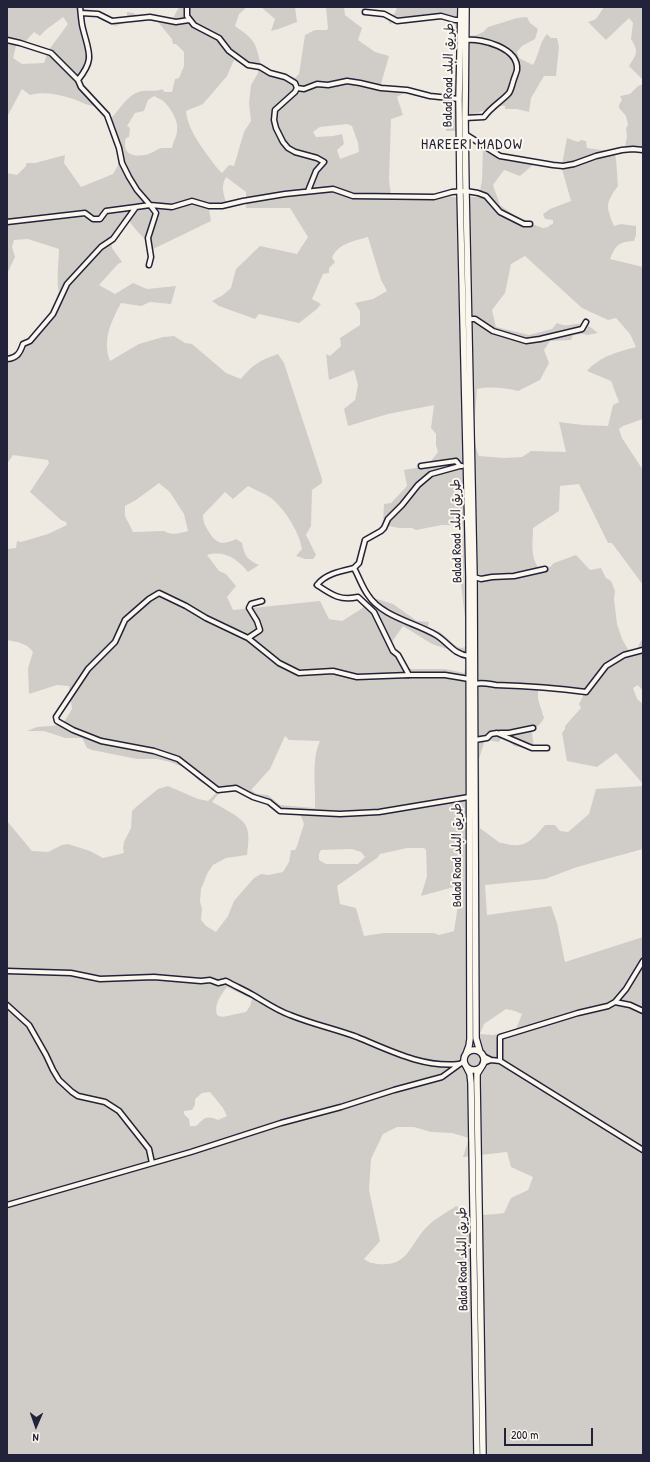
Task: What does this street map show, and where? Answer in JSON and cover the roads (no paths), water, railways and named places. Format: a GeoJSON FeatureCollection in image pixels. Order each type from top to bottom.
{"type":"FeatureCollection","features":[{"type":"Feature","properties":{"kind":"highway","name":"Balad Road طريق البلد"},"geometry":{"type":"LineString","coordinates":[[461,7],[459,99],[468,319],[470,467],[470,1039],[466,1054]]}},
{"type":"Feature","properties":{"kind":"highway","name":"Balad Road طريق البلد"},"geometry":{"type":"LineString","coordinates":[[466,7],[463,191],[474,577],[476,1038],[482,1054]]}},
{"type":"Feature","properties":{"kind":"highway"},"geometry":{"type":"LineString","coordinates":[[471,1050],[482,1054],[483,1064],[477,1069],[470,1069],[463,1063],[466,1054],[471,1050]]}},
{"type":"Feature","properties":{"kind":"highway","name":"Balad Road طريق البلد"},"geometry":{"type":"LineString","coordinates":[[463,1063],[470,1074],[471,1083],[477,1455]]}},
{"type":"Feature","properties":{"kind":"highway","name":"Balad Road طريق البلد"},"geometry":{"type":"LineString","coordinates":[[483,1064],[477,1074],[477,1082],[483,1455]]}},
{"type":"Feature","properties":{"kind":"street"},"geometry":{"type":"LineString","coordinates":[[78,80],[88,66],[90,59],[87,40],[82,29],[80,7]]}},
{"type":"Feature","properties":{"kind":"street"},"geometry":{"type":"LineString","coordinates":[[187,7],[187,16],[194,25],[219,38],[229,51],[248,65],[260,67],[270,73],[292,80],[297,88]]}},
{"type":"Feature","properties":{"kind":"street"},"geometry":{"type":"LineString","coordinates":[[365,12],[384,14],[397,21],[441,16],[461,20]]}},
{"type":"Feature","properties":{"kind":"street"},"geometry":{"type":"LineString","coordinates":[[81,13],[98,14],[112,21],[150,17],[176,22],[189,20]]}},
{"type":"Feature","properties":{"kind":"street"},"geometry":{"type":"LineString","coordinates":[[465,118],[484,117],[495,104],[509,93],[517,69],[515,60],[506,50],[493,43],[473,39],[466,40]]}},
{"type":"Feature","properties":{"kind":"street"},"geometry":{"type":"LineString","coordinates":[[7,40],[51,54],[78,80],[81,87],[107,115],[119,148],[122,162],[129,177],[137,190],[156,213],[148,238],[151,257],[149,265]]}},
{"type":"Feature","properties":{"kind":"street"},"geometry":{"type":"LineString","coordinates":[[297,88],[304,89],[317,84],[328,85],[347,81],[381,88],[407,90],[430,96],[459,99]]}},
{"type":"Feature","properties":{"kind":"street"},"geometry":{"type":"LineString","coordinates":[[297,88],[295,92],[275,110],[274,120],[283,142],[288,148],[324,162],[318,168],[308,191]]}},
{"type":"Feature","properties":{"kind":"street"},"geometry":{"type":"LineString","coordinates":[[465,134],[500,156],[563,166],[622,150],[643,150]]}},
{"type":"Feature","properties":{"kind":"street"},"geometry":{"type":"LineString","coordinates":[[7,222],[84,213],[93,218],[100,219],[106,211],[150,205],[172,207],[192,201],[209,206],[222,206],[243,201],[308,191],[333,189],[353,196],[434,198],[452,192],[463,191],[478,193],[486,196],[500,212],[524,224],[530,224]]}},
{"type":"Feature","properties":{"kind":"street"},"geometry":{"type":"LineString","coordinates":[[7,359],[14,358],[20,352],[23,344],[30,341],[53,314],[67,284],[101,247],[113,239],[136,207]]}},
{"type":"Feature","properties":{"kind":"street"},"geometry":{"type":"LineString","coordinates":[[468,319],[475,319],[494,331],[526,341],[582,329],[586,322]]}},
{"type":"Feature","properties":{"kind":"street"},"geometry":{"type":"LineString","coordinates":[[421,466],[456,461],[460,466]]}},
{"type":"Feature","properties":{"kind":"street"},"geometry":{"type":"LineString","coordinates":[[409,675],[398,655],[392,651],[374,612],[358,597],[347,600],[334,596],[316,585],[321,579],[343,570],[354,568],[359,563],[365,540],[384,528],[388,519],[402,505],[418,485],[431,474],[460,466],[470,467]]}},
{"type":"Feature","properties":{"kind":"street"},"geometry":{"type":"LineString","coordinates":[[354,568],[368,596],[378,606],[405,621],[436,635],[461,655],[469,656]]}},
{"type":"Feature","properties":{"kind":"street"},"geometry":{"type":"LineString","coordinates":[[474,577],[481,579],[514,576],[545,568]]}},
{"type":"Feature","properties":{"kind":"street"},"geometry":{"type":"LineString","coordinates":[[469,679],[445,675],[357,677],[334,670],[298,673],[278,663],[248,638],[159,593],[148,599],[125,620],[115,642],[88,668],[56,717],[57,721],[73,730],[101,741],[154,751],[178,759],[218,790],[236,788],[253,797],[269,802],[280,811],[340,814],[379,812],[469,797]]}},
{"type":"Feature","properties":{"kind":"street"},"geometry":{"type":"LineString","coordinates":[[248,638],[260,630],[257,621],[249,608],[251,604],[262,601]]}},
{"type":"Feature","properties":{"kind":"street"},"geometry":{"type":"LineString","coordinates":[[475,684],[539,686],[586,692],[606,666],[624,655],[643,650]]}},
{"type":"Feature","properties":{"kind":"street"},"geometry":{"type":"LineString","coordinates":[[475,740],[487,738],[491,734],[509,733],[533,728]]}},
{"type":"Feature","properties":{"kind":"street"},"geometry":{"type":"LineString","coordinates":[[497,733],[532,748],[547,748]]}},
{"type":"Feature","properties":{"kind":"street"},"geometry":{"type":"LineString","coordinates":[[500,1062],[500,1037],[578,1013],[608,1006],[615,1002],[626,989],[643,961]]}},
{"type":"Feature","properties":{"kind":"street"},"geometry":{"type":"LineString","coordinates":[[7,971],[71,973],[100,979],[154,977],[201,981],[210,980],[218,983],[226,981],[254,995],[269,1006],[290,1015],[357,1037],[389,1050],[420,1060],[446,1065],[463,1063]]}},
{"type":"Feature","properties":{"kind":"street"},"geometry":{"type":"LineString","coordinates":[[615,1002],[630,1004],[643,1011]]}},
{"type":"Feature","properties":{"kind":"street"},"geometry":{"type":"LineString","coordinates":[[7,1005],[29,1025],[46,1055],[52,1070],[59,1080],[78,1096],[105,1102],[119,1111],[149,1149],[152,1163]]}},
{"type":"Feature","properties":{"kind":"street"},"geometry":{"type":"LineString","coordinates":[[482,1054],[491,1060],[500,1062],[643,1150]]}},
{"type":"Feature","properties":{"kind":"street"},"geometry":{"type":"LineString","coordinates":[[483,1064],[491,1060]]}},
{"type":"Feature","properties":{"kind":"street"},"geometry":{"type":"LineString","coordinates":[[7,1205],[191,1152],[281,1123],[442,1077],[463,1063]]}},
{"type":"Feature","properties":{"kind":"district","name":"HAREERI MADOW"},"geometry":{"type":"Point","coordinates":[472,145]}}]}
